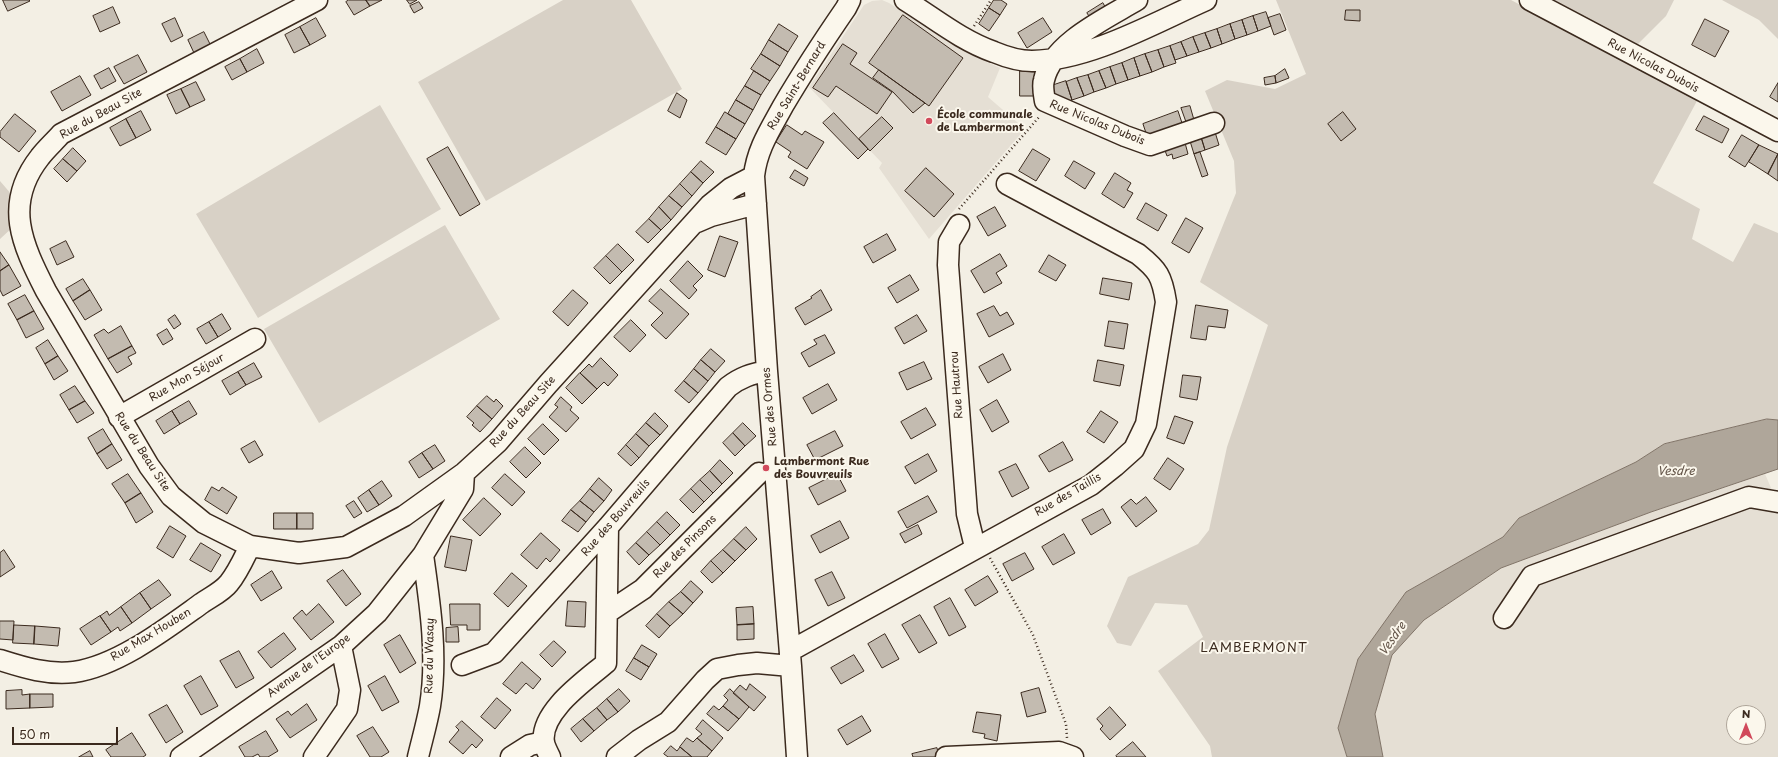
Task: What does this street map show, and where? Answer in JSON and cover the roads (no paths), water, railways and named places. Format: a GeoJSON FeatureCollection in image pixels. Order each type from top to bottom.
{"type":"FeatureCollection","features":[{"type":"Feature","properties":{"kind":"street","name":"Rue du Beau Site"},"geometry":{"type":"LineString","coordinates":[[317,0],[61,134],[39,157],[28,176],[20,195],[18,219],[31,261],[46,291],[149,466],[171,496],[204,523],[250,546],[299,553],[346,548],[404,516],[464,473],[498,442],[548,384],[710,205],[732,188],[754,176]]}},
{"type":"Feature","properties":{"kind":"street","name":"Rue Saint-Bernard"},"geometry":{"type":"LineString","coordinates":[[754,176],[755,160],[764,140],[806,66],[850,0]]}},
{"type":"Feature","properties":{"kind":"street"},"geometry":{"type":"LineString","coordinates":[[905,0],[966,38],[993,52],[1012,58],[1032,61],[1087,51],[1206,0]]}},
{"type":"Feature","properties":{"kind":"street","name":"Rue Nicolas Dubois"},"geometry":{"type":"LineString","coordinates":[[1136,0],[1080,34],[1053,58],[1044,80],[1045,101],[1125,136],[1150,145],[1214,123]]}},
{"type":"Feature","properties":{"kind":"street","name":"Rue Nicolas Dubois"},"geometry":{"type":"LineString","coordinates":[[1530,0],[1778,131]]}},
{"type":"Feature","properties":{"kind":"street","name":"Rue des Ormes"},"geometry":{"type":"LineString","coordinates":[[754,176],[796,757]]}},
{"type":"Feature","properties":{"kind":"street","name":"Rue des Taillis"},"geometry":{"type":"LineString","coordinates":[[790,658],[979,545],[1090,485],[1134,449],[1146,424],[1166,302],[1163,282],[1153,266],[1138,254],[1007,184]]}},
{"type":"Feature","properties":{"kind":"street","name":"Rue du Beau Site"},"geometry":{"type":"LineString","coordinates":[[695,223],[711,216],[756,204]]}},
{"type":"Feature","properties":{"kind":"street","name":"Rue Hautrou"},"geometry":{"type":"LineString","coordinates":[[959,225],[949,242],[948,264],[967,514],[979,545]]}},
{"type":"Feature","properties":{"kind":"street","name":"Rue Mon Séjour"},"geometry":{"type":"LineString","coordinates":[[119,417],[256,339]]}},
{"type":"Feature","properties":{"kind":"street","name":"Rue des Bouvreuils"},"geometry":{"type":"LineString","coordinates":[[462,665],[494,653],[608,527],[728,387],[739,379],[750,374],[767,371]]}},
{"type":"Feature","properties":{"kind":"street","name":"Avenue de l'Europe"},"geometry":{"type":"LineString","coordinates":[[180,757],[341,646],[377,612],[423,555],[463,489],[464,473]]}},
{"type":"Feature","properties":{"kind":"street","name":"Rue des Pinsons"},"geometry":{"type":"LineString","coordinates":[[607,614],[643,589],[759,473]]}},
{"type":"Feature","properties":{"kind":"street"},"geometry":{"type":"LineString","coordinates":[[1504,618],[1532,576],[1749,497],[1778,502]]}},
{"type":"Feature","properties":{"kind":"street"},"geometry":{"type":"LineString","coordinates":[[511,757],[530,745],[547,750],[547,721],[558,705],[606,663],[608,527]]}},
{"type":"Feature","properties":{"kind":"street","name":"Rue Max Houben"},"geometry":{"type":"LineString","coordinates":[[0,660],[30,670],[75,672],[94,668],[120,657],[172,624],[229,584],[250,546]]}},
{"type":"Feature","properties":{"kind":"street","name":"Rue du Wasay"},"geometry":{"type":"LineString","coordinates":[[418,757],[430,705],[433,649],[430,604],[423,555]]}},
{"type":"Feature","properties":{"kind":"street"},"geometry":{"type":"LineString","coordinates":[[314,757],[331,735],[347,709],[350,690],[341,646]]}},
{"type":"Feature","properties":{"kind":"street"},"geometry":{"type":"LineString","coordinates":[[617,757],[639,740],[668,722],[705,680],[717,669],[790,658]]}},
{"type":"Feature","properties":{"kind":"street"},"geometry":{"type":"LineString","coordinates":[[946,757],[1059,752],[1070,756]]}},
{"type":"Feature","properties":{"kind":"water","name":"Vesdre"},"geometry":{"type":"Polygon","coordinates":[[[1767,419],[1778,420],[1778,469],[1651,512],[1501,568],[1424,620],[1392,655],[1375,714],[1383,757],[1347,757],[1338,728],[1358,659],[1406,592],[1503,537],[1519,518],[1636,462],[1664,444],[1767,419]]]}},
{"type":"Feature","properties":{"kind":"place","name":"École communale de Lambermont"},"geometry":{"type":"Point","coordinates":[929,121]}},
{"type":"Feature","properties":{"kind":"place","name":"Lambermont Rue des Bouvreuils"},"geometry":{"type":"Point","coordinates":[766,468]}},
{"type":"Feature","properties":{"kind":"district","name":"LAMBERMONT"},"geometry":{"type":"Point","coordinates":[1254,648]}}]}
